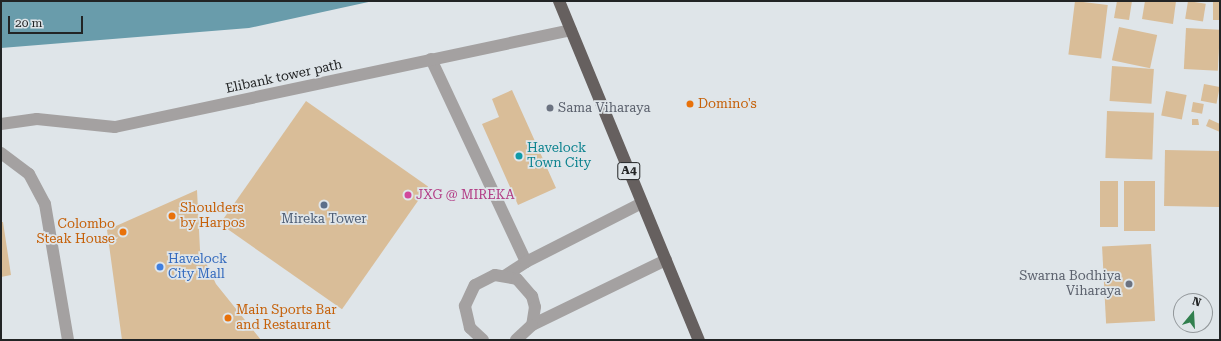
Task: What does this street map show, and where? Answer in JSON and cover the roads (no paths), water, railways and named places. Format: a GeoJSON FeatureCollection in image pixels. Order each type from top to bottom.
{"type":"FeatureCollection","features":[{"type":"Feature","properties":{"kind":"highway","name":"A4"},"geometry":{"type":"LineString","coordinates":[[559,1],[699,340]]}},
{"type":"Feature","properties":{"kind":"street","name":"Elibank tower path"},"geometry":{"type":"LineString","coordinates":[[1,124],[37,119],[115,128],[571,30]]}},
{"type":"Feature","properties":{"kind":"street"},"geometry":{"type":"LineString","coordinates":[[431,59],[526,262]]}},
{"type":"Feature","properties":{"kind":"street"},"geometry":{"type":"LineString","coordinates":[[1,153],[29,174],[45,204],[68,340]]}},
{"type":"Feature","properties":{"kind":"street"},"geometry":{"type":"LineString","coordinates":[[506,276],[526,262],[642,203]]}},
{"type":"Feature","properties":{"kind":"street"},"geometry":{"type":"LineString","coordinates":[[516,340],[532,325],[666,260]]}},
{"type":"Feature","properties":{"kind":"street"},"geometry":{"type":"LineString","coordinates":[[483,340],[470,328],[466,317],[468,294],[484,279],[506,276],[517,279],[532,296],[535,307],[532,325]]}},
{"type":"Feature","properties":{"kind":"water"},"geometry":{"type":"Polygon","coordinates":[[[1,1],[373,1],[249,28],[1,48],[1,1]]]}},
{"type":"Feature","properties":{"kind":"place","name":"Domino's"},"geometry":{"type":"Point","coordinates":[690,104]}},
{"type":"Feature","properties":{"kind":"place","name":"Sama Viharaya"},"geometry":{"type":"Point","coordinates":[550,108]}},
{"type":"Feature","properties":{"kind":"place","name":"Havelock Town City"},"geometry":{"type":"Point","coordinates":[519,156]}},
{"type":"Feature","properties":{"kind":"place","name":"JXG @ MIREKA"},"geometry":{"type":"Point","coordinates":[408,195]}},
{"type":"Feature","properties":{"kind":"place","name":"Mireka Tower"},"geometry":{"type":"Point","coordinates":[324,205]}},
{"type":"Feature","properties":{"kind":"place","name":"Shoulders by Harpos"},"geometry":{"type":"Point","coordinates":[172,216]}},
{"type":"Feature","properties":{"kind":"place","name":"Colombo Steak House"},"geometry":{"type":"Point","coordinates":[123,232]}},
{"type":"Feature","properties":{"kind":"place","name":"Havelock City Mall"},"geometry":{"type":"Point","coordinates":[160,267]}},
{"type":"Feature","properties":{"kind":"place","name":"Swarna Bodhiya Viharaya"},"geometry":{"type":"Point","coordinates":[1129,284]}},
{"type":"Feature","properties":{"kind":"place","name":"Main Sports Bar and Restaurant"},"geometry":{"type":"Point","coordinates":[228,318]}}]}
